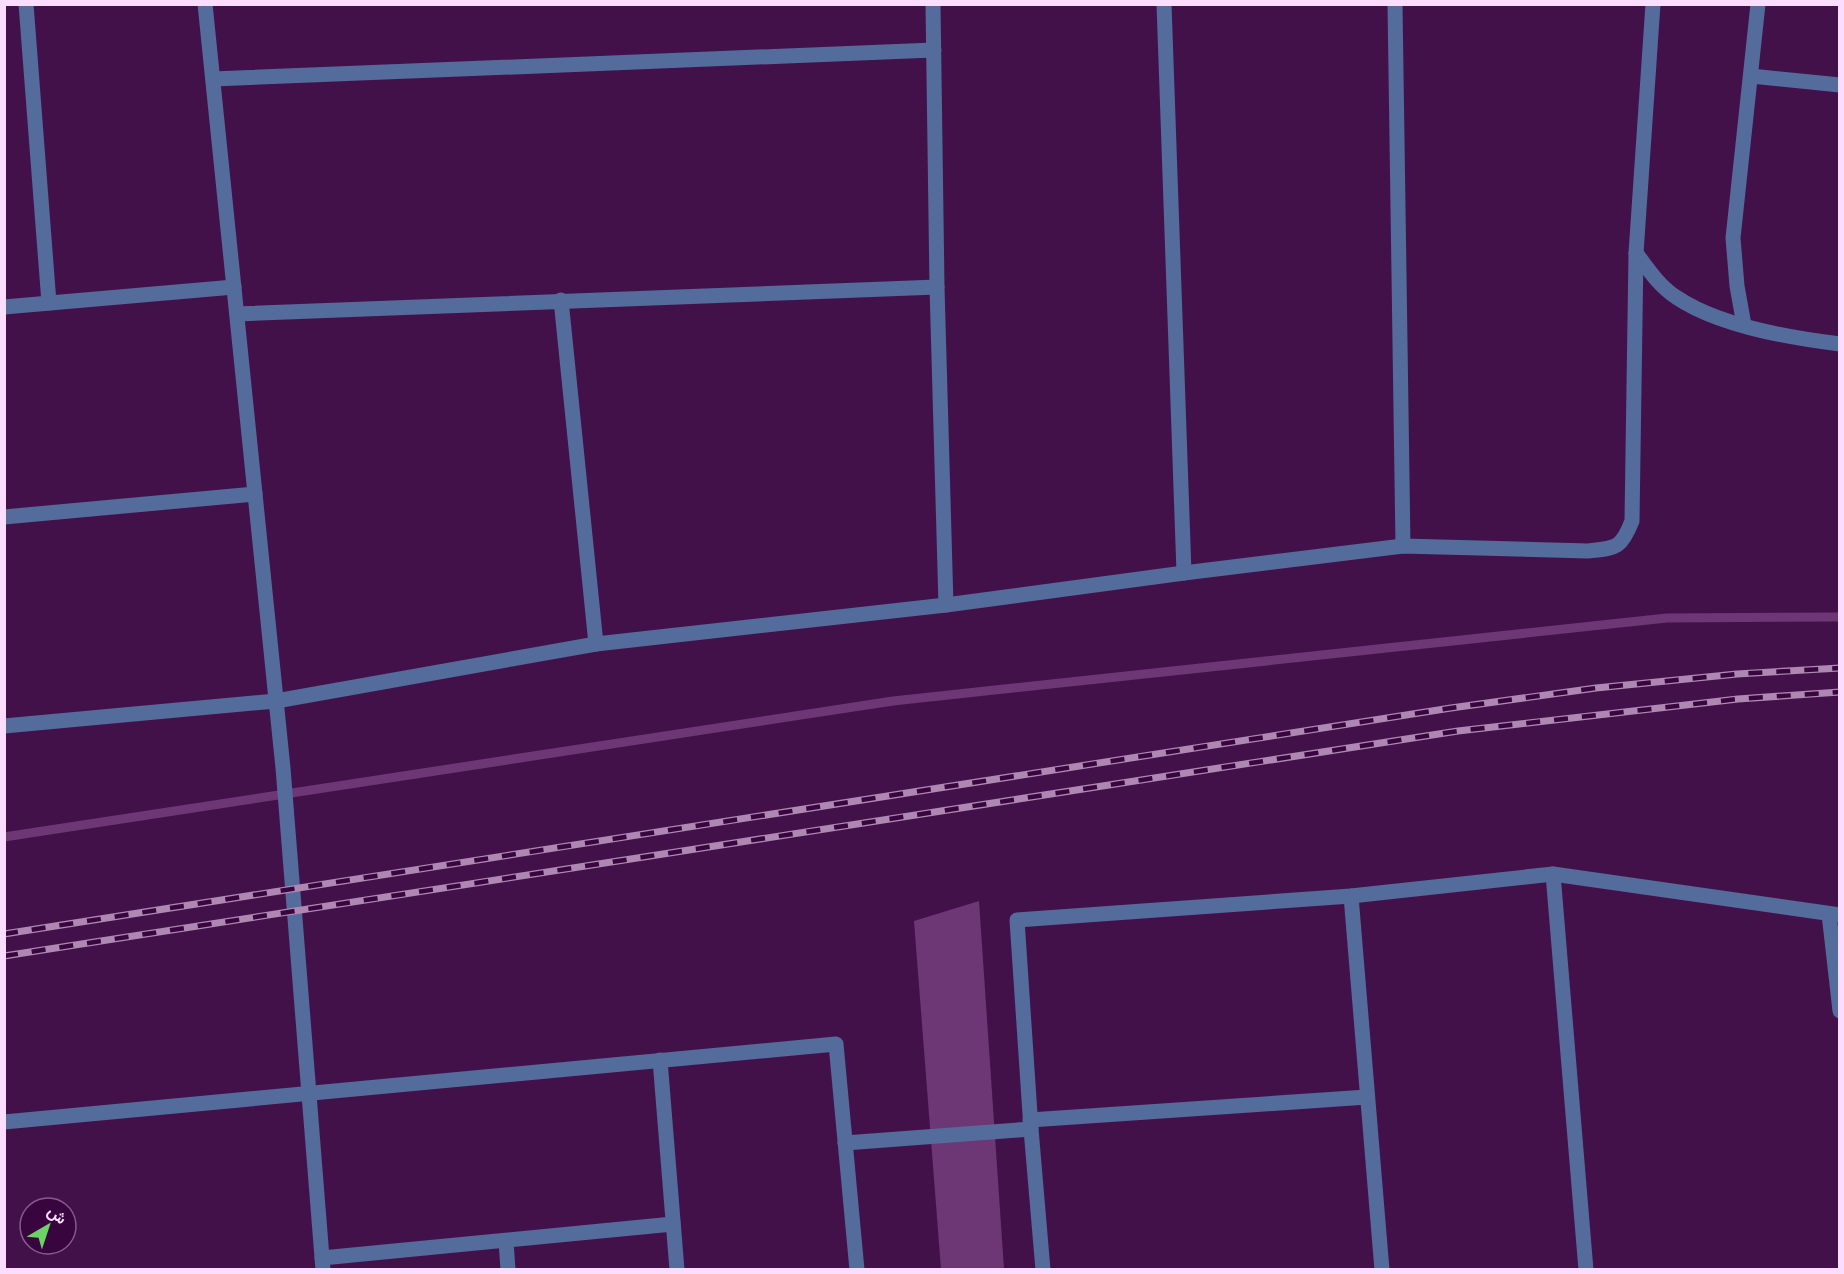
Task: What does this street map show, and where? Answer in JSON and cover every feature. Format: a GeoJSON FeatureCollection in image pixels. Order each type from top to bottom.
{"type":"FeatureCollection","features":[{"type":"Feature","properties":{"kind":"street"},"geometry":{"type":"LineString","coordinates":[[26,4],[50,303]]}},
{"type":"Feature","properties":{"kind":"street"},"geometry":{"type":"LineString","coordinates":[[205,4],[283,768],[323,1264],[506,1241],[674,1224]]}},
{"type":"Feature","properties":{"kind":"street"},"geometry":{"type":"LineString","coordinates":[[933,4],[937,287],[946,605]]}},
{"type":"Feature","properties":{"kind":"street"},"geometry":{"type":"LineString","coordinates":[[1164,4],[1184,573]]}},
{"type":"Feature","properties":{"kind":"street"},"geometry":{"type":"LineString","coordinates":[[1395,4],[1403,546]]}},
{"type":"Feature","properties":{"kind":"street"},"geometry":{"type":"LineString","coordinates":[[4,726],[276,701],[596,644],[946,605],[1403,546],[1588,551],[1612,549],[1625,537],[1632,521],[1636,253],[1653,4]]}},
{"type":"Feature","properties":{"kind":"street"},"geometry":{"type":"LineString","coordinates":[[1744,325],[1737,286],[1733,238],[1758,4]]}},
{"type":"Feature","properties":{"kind":"street"},"geometry":{"type":"LineString","coordinates":[[213,79],[934,50]]}},
{"type":"Feature","properties":{"kind":"street"},"geometry":{"type":"LineString","coordinates":[[1751,76],[1839,85]]}},
{"type":"Feature","properties":{"kind":"street"},"geometry":{"type":"LineString","coordinates":[[1636,253],[1661,285],[1699,310],[1744,325],[1802,339],[1839,344]]}},
{"type":"Feature","properties":{"kind":"street"},"geometry":{"type":"LineString","coordinates":[[4,307],[234,287]]}},
{"type":"Feature","properties":{"kind":"street"},"geometry":{"type":"LineString","coordinates":[[237,314],[937,287]]}},
{"type":"Feature","properties":{"kind":"street"},"geometry":{"type":"LineString","coordinates":[[561,300],[596,644]]}},
{"type":"Feature","properties":{"kind":"street"},"geometry":{"type":"LineString","coordinates":[[4,517],[255,494]]}},
{"type":"Feature","properties":{"kind":"street"},"geometry":{"type":"LineString","coordinates":[[1553,874],[1586,1269]]}},
{"type":"Feature","properties":{"kind":"street"},"geometry":{"type":"LineString","coordinates":[[1043,1269],[1017,920],[1351,896],[1553,874],[1834,914],[1839,1011]]}},
{"type":"Feature","properties":{"kind":"street"},"geometry":{"type":"LineString","coordinates":[[1351,896],[1382,1269]]}},
{"type":"Feature","properties":{"kind":"street"},"geometry":{"type":"LineString","coordinates":[[4,1122],[836,1044],[857,1269]]}},
{"type":"Feature","properties":{"kind":"street"},"geometry":{"type":"LineString","coordinates":[[660,1060],[677,1269]]}},
{"type":"Feature","properties":{"kind":"street"},"geometry":{"type":"LineString","coordinates":[[845,1143],[1367,1097]]}},
{"type":"Feature","properties":{"kind":"street"},"geometry":{"type":"LineString","coordinates":[[506,1241],[508,1269]]}},
{"type":"Feature","properties":{"kind":"shaded area"},"geometry":{"type":"Polygon","coordinates":[[[979,901],[1004,1269],[941,1269],[914,921],[979,901]]]}},
{"type":"Feature","properties":{"kind":"waterway"},"geometry":{"type":"LineString","coordinates":[[4,837],[893,701],[1667,618],[1840,617]]}},
{"type":"Feature","properties":{"kind":"railway"},"geometry":{"type":"LineString","coordinates":[[4,934],[1451,708],[1596,688],[1737,674],[1840,668]]}},
{"type":"Feature","properties":{"kind":"railway"},"geometry":{"type":"LineString","coordinates":[[4,956],[1458,731],[1738,699],[1840,692]]}}]}
